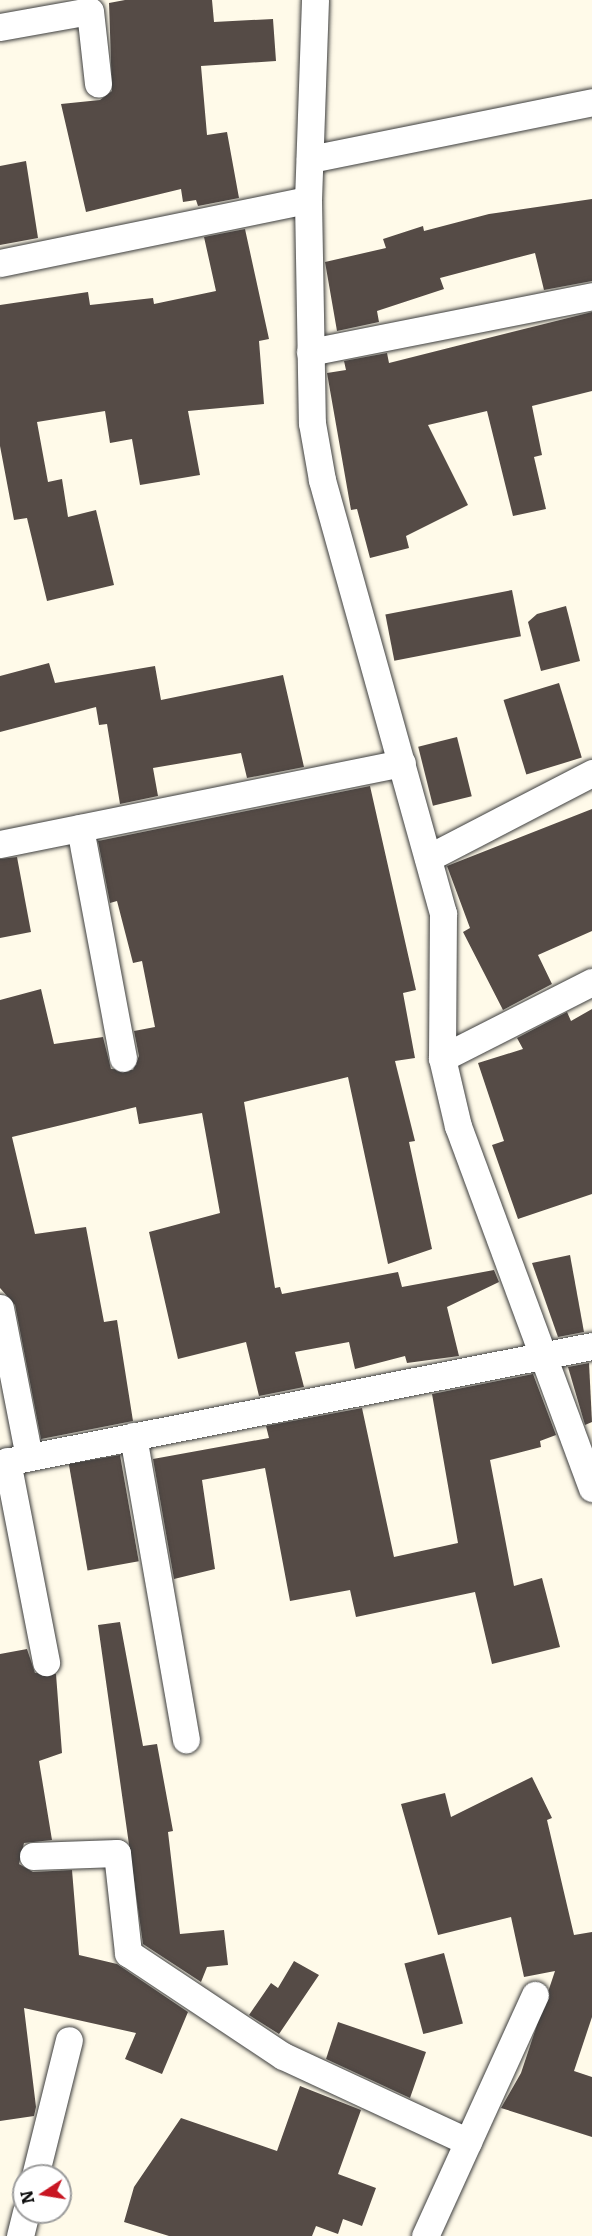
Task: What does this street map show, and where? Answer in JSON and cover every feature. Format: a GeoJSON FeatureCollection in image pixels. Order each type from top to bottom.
{"type":"FeatureCollection","features":[{"type":"Feature","properties":{"kind":"street"},"geometry":{"type":"LineString","coordinates":[[315,0],[308,200],[310,352],[312,423],[322,480],[443,913],[442,1058],[458,1126],[538,1353],[592,1488]]}},
{"type":"Feature","properties":{"kind":"street"},"geometry":{"type":"LineString","coordinates":[[0,27],[90,11],[98,84]]}},
{"type":"Feature","properties":{"kind":"street"},"geometry":{"type":"LineString","coordinates":[[310,159],[592,102]]}},
{"type":"Feature","properties":{"kind":"street"},"geometry":{"type":"LineString","coordinates":[[0,263],[308,200]]}},
{"type":"Feature","properties":{"kind":"street"},"geometry":{"type":"LineString","coordinates":[[310,352],[592,296]]}},
{"type":"Feature","properties":{"kind":"street"},"geometry":{"type":"LineString","coordinates":[[0,844],[402,763]]}},
{"type":"Feature","properties":{"kind":"street"},"geometry":{"type":"LineString","coordinates":[[428,858],[592,774]]}},
{"type":"Feature","properties":{"kind":"street"},"geometry":{"type":"LineString","coordinates":[[80,828],[123,1059]]}},
{"type":"Feature","properties":{"kind":"street"},"geometry":{"type":"LineString","coordinates":[[442,1058],[592,982]]}},
{"type":"Feature","properties":{"kind":"street"},"geometry":{"type":"LineString","coordinates":[[0,1308],[12,1460],[46,1662]]}},
{"type":"Feature","properties":{"kind":"street"},"geometry":{"type":"LineString","coordinates":[[12,1460],[538,1353],[592,1347]]}},
{"type":"Feature","properties":{"kind":"street"},"geometry":{"type":"LineString","coordinates":[[133,1436],[186,1739]]}},
{"type":"Feature","properties":{"kind":"street"},"geometry":{"type":"LineString","coordinates":[[33,1856],[117,1853],[128,1953],[283,2056],[468,2142]]}},
{"type":"Feature","properties":{"kind":"street"},"geometry":{"type":"LineString","coordinates":[[425,2236],[535,1995]]}},
{"type":"Feature","properties":{"kind":"street"},"geometry":{"type":"LineString","coordinates":[[38,2164],[69,2040]]}},
{"type":"Feature","properties":{"kind":"building"},"geometry":{"type":"Polygon","coordinates":[[[125,0],[212,0],[214,22],[273,19],[276,61],[201,66],[207,135],[227,132],[239,198],[198,206],[196,200],[183,202],[181,189],[86,212],[61,104],[100,100],[112,91],[109,3],[125,0]]]}},
{"type":"Feature","properties":{"kind":"building"},"geometry":{"type":"Polygon","coordinates":[[[26,161],[38,238],[0,245],[0,166],[26,161]]]}},
{"type":"Feature","properties":{"kind":"building"},"geometry":{"type":"Polygon","coordinates":[[[592,199],[592,281],[544,290],[535,253],[440,278],[444,289],[377,311],[379,322],[337,331],[325,262],[386,248],[383,239],[423,226],[424,231],[489,214],[592,199]]]}},
{"type":"Feature","properties":{"kind":"building"},"geometry":{"type":"Polygon","coordinates":[[[245,229],[269,339],[259,341],[264,404],[188,411],[200,475],[140,485],[132,439],[110,443],[105,411],[37,422],[48,482],[62,479],[68,517],[96,510],[114,585],[47,601],[27,518],[14,520],[0,446],[0,305],[88,292],[90,305],[153,298],[154,304],[216,291],[204,237],[245,229]]]}},
{"type":"Feature","properties":{"kind":"building"},"geometry":{"type":"Polygon","coordinates":[[[592,312],[592,391],[532,406],[542,455],[534,457],[546,509],[513,516],[487,411],[428,425],[468,505],[406,536],[409,548],[370,558],[357,509],[351,510],[327,373],[346,370],[344,361],[387,353],[389,363],[592,312]]]}},
{"type":"Feature","properties":{"kind":"building"},"geometry":{"type":"Polygon","coordinates":[[[512,590],[521,636],[394,661],[385,615],[512,590]]]}},
{"type":"Feature","properties":{"kind":"building"},"geometry":{"type":"Polygon","coordinates":[[[566,606],[580,661],[541,671],[528,622],[537,614],[566,606]]]}},
{"type":"Feature","properties":{"kind":"building"},"geometry":{"type":"Polygon","coordinates":[[[49,663],[55,683],[155,666],[161,700],[283,675],[304,767],[247,778],[241,753],[153,768],[158,796],[120,804],[107,724],[99,725],[96,707],[0,732],[0,676],[49,663]]]}},
{"type":"Feature","properties":{"kind":"building"},"geometry":{"type":"Polygon","coordinates":[[[559,683],[582,758],[526,775],[504,700],[559,683]]]}},
{"type":"Feature","properties":{"kind":"building"},"geometry":{"type":"Polygon","coordinates":[[[457,737],[472,796],[433,806],[418,747],[457,737]]]}},
{"type":"Feature","properties":{"kind":"building"},"geometry":{"type":"Polygon","coordinates":[[[370,786],[416,990],[403,993],[415,1058],[395,1061],[415,1141],[409,1142],[432,1249],[388,1264],[348,1077],[244,1102],[275,1288],[280,1287],[282,1294],[398,1272],[402,1287],[494,1270],[499,1282],[447,1307],[459,1356],[407,1363],[405,1356],[355,1369],[349,1342],[295,1352],[304,1387],[259,1396],[246,1342],[178,1359],[149,1232],[220,1213],[202,1113],[139,1124],[136,1107],[12,1137],[35,1234],[86,1227],[104,1322],[117,1320],[133,1421],[41,1439],[15,1305],[0,1288],[0,1000],[41,989],[54,1044],[103,1037],[111,1069],[133,1070],[139,1056],[134,1031],[155,1027],[142,961],[133,963],[117,901],[110,903],[98,841],[370,786]]]}},
{"type":"Feature","properties":{"kind":"building"},"geometry":{"type":"Polygon","coordinates":[[[592,809],[592,931],[538,955],[552,984],[503,1010],[463,932],[470,928],[447,866],[592,809]]]}},
{"type":"Feature","properties":{"kind":"building"},"geometry":{"type":"Polygon","coordinates":[[[17,857],[31,932],[0,938],[0,859],[17,857]]]}},
{"type":"Feature","properties":{"kind":"building"},"geometry":{"type":"Polygon","coordinates":[[[592,1009],[592,1194],[518,1219],[492,1145],[504,1141],[478,1063],[523,1049],[517,1038],[567,1012],[571,1021],[592,1009]]]}},
{"type":"Feature","properties":{"kind":"building"},"geometry":{"type":"Polygon","coordinates":[[[570,1255],[584,1332],[558,1337],[532,1263],[570,1255]]]}},
{"type":"Feature","properties":{"kind":"building"},"geometry":{"type":"Polygon","coordinates":[[[589,1363],[592,1422],[585,1425],[568,1367],[589,1363]]]}},
{"type":"Feature","properties":{"kind":"building"},"geometry":{"type":"Polygon","coordinates":[[[533,1374],[556,1435],[540,1441],[541,1447],[490,1460],[514,1586],[542,1578],[560,1647],[492,1664],[475,1592],[356,1617],[350,1590],[290,1601],[265,1468],[202,1480],[215,1569],[174,1579],[153,1459],[269,1438],[266,1426],[362,1408],[394,1557],[458,1543],[432,1394],[533,1374]]]}},
{"type":"Feature","properties":{"kind":"building"},"geometry":{"type":"Polygon","coordinates":[[[120,1455],[139,1561],[88,1570],[69,1464],[120,1455]]]}},
{"type":"Feature","properties":{"kind":"building"},"geometry":{"type":"Polygon","coordinates":[[[120,1622],[143,1746],[157,1744],[173,1831],[168,1832],[180,1934],[224,1930],[228,1965],[207,1967],[201,1982],[143,1944],[98,1625],[120,1622]]]}},
{"type":"Feature","properties":{"kind":"building"},"geometry":{"type":"Polygon","coordinates":[[[27,1649],[35,1673],[56,1674],[62,1753],[39,1761],[52,1840],[24,1843],[19,1864],[33,1872],[72,1870],[79,1955],[117,1964],[188,2012],[162,2074],[125,2059],[136,2033],[24,2008],[36,2107],[34,2116],[0,2121],[0,1654],[27,1649]]]}},
{"type":"Feature","properties":{"kind":"building"},"geometry":{"type":"Polygon","coordinates":[[[532,1777],[552,1818],[547,1820],[574,1935],[592,1932],[592,2017],[574,2071],[592,2077],[592,2137],[501,2108],[521,2073],[555,1971],[524,1977],[511,1917],[438,1935],[401,1804],[445,1793],[451,1817],[532,1777]]]}},
{"type":"Feature","properties":{"kind":"building"},"geometry":{"type":"Polygon","coordinates":[[[444,1953],[463,2024],[423,2034],[404,1964],[444,1953]]]}},
{"type":"Feature","properties":{"kind":"building"},"geometry":{"type":"Polygon","coordinates":[[[294,1961],[319,1975],[279,2034],[249,2015],[271,1983],[278,1988],[294,1961]]]}},
{"type":"Feature","properties":{"kind":"building"},"geometry":{"type":"Polygon","coordinates":[[[338,2022],[426,2052],[410,2098],[326,2059],[338,2022]]]}},
{"type":"Feature","properties":{"kind":"building"},"geometry":{"type":"Polygon","coordinates":[[[300,2086],[361,2110],[338,2174],[376,2188],[362,2226],[343,2219],[338,2234],[316,2226],[312,2236],[169,2236],[124,2222],[134,2187],[181,2118],[277,2151],[300,2086]]]}}]}
